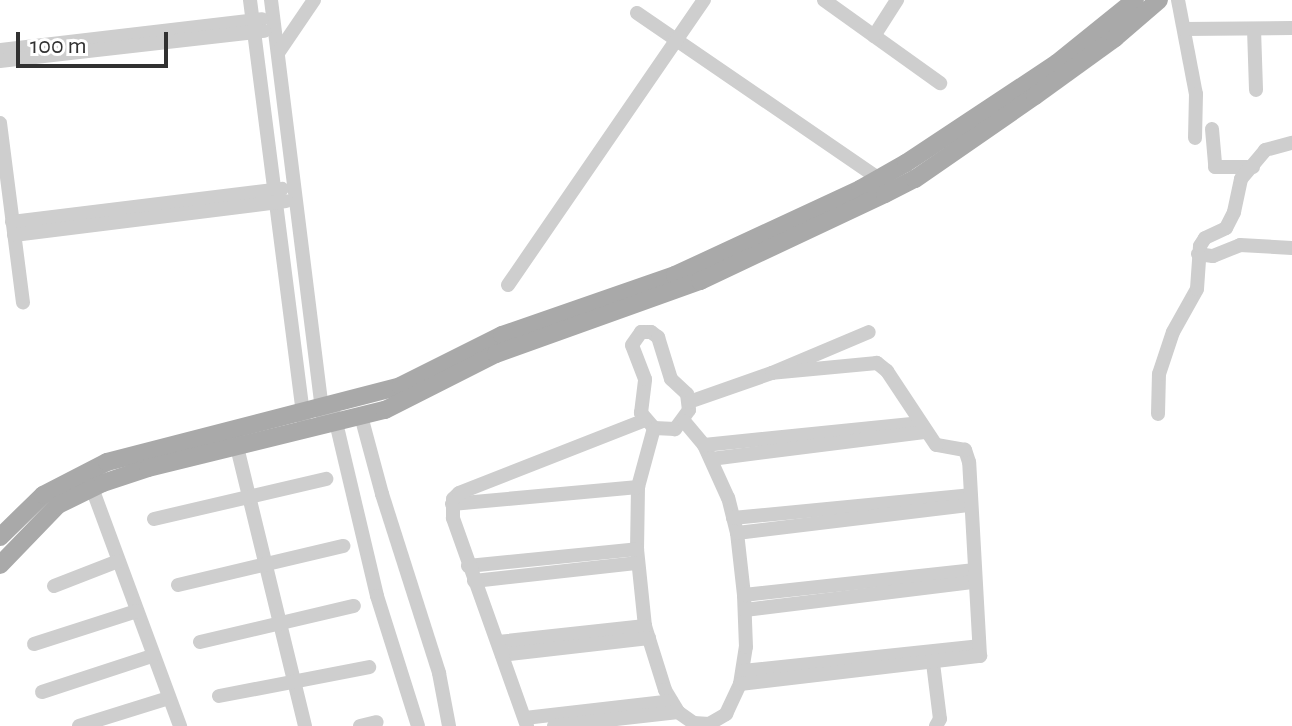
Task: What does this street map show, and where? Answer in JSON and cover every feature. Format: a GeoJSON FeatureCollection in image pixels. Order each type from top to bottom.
{"type":"FeatureCollection","features":[{"type":"Feature","properties":{"kind":"main road"},"geometry":{"type":"LineString","coordinates":[[0,537],[43,495],[107,462],[320,417],[361,416],[385,410],[520,344],[718,274],[882,186],[1057,63],[1135,0]]}},
{"type":"Feature","properties":{"kind":"main road"},"geometry":{"type":"LineString","coordinates":[[0,565],[58,505],[92,488],[148,468],[237,447],[320,417],[400,386],[502,335],[675,275],[882,186],[915,179],[1115,38],[1159,0]]}},
{"type":"Feature","properties":{"kind":"street"},"geometry":{"type":"LineString","coordinates":[[250,0],[276,197],[320,417],[418,726]]}},
{"type":"Feature","properties":{"kind":"street"},"geometry":{"type":"LineString","coordinates":[[278,53],[314,0]]}},
{"type":"Feature","properties":{"kind":"street"},"geometry":{"type":"LineString","coordinates":[[508,285],[704,0]]}},
{"type":"Feature","properties":{"kind":"street"},"geometry":{"type":"LineString","coordinates":[[824,0],[940,83]]}},
{"type":"Feature","properties":{"kind":"street"},"geometry":{"type":"LineString","coordinates":[[874,36],[897,0]]}},
{"type":"Feature","properties":{"kind":"street"},"geometry":{"type":"LineString","coordinates":[[1178,0],[1196,94],[1195,138]]}},
{"type":"Feature","properties":{"kind":"street"},"geometry":{"type":"LineString","coordinates":[[0,61],[255,26],[276,11]]}},
{"type":"Feature","properties":{"kind":"street"},"geometry":{"type":"LineString","coordinates":[[276,11],[278,53],[320,417]]}},
{"type":"Feature","properties":{"kind":"street"},"geometry":{"type":"LineString","coordinates":[[637,13],[882,186]]}},
{"type":"Feature","properties":{"kind":"street"},"geometry":{"type":"LineString","coordinates":[[0,50],[255,26]]}},
{"type":"Feature","properties":{"kind":"street"},"geometry":{"type":"LineString","coordinates":[[1184,29],[1292,28]]}},
{"type":"Feature","properties":{"kind":"street"},"geometry":{"type":"LineString","coordinates":[[1254,29],[1256,90]]}},
{"type":"Feature","properties":{"kind":"street"},"geometry":{"type":"LineString","coordinates":[[0,123],[23,303]]}},
{"type":"Feature","properties":{"kind":"street"},"geometry":{"type":"LineString","coordinates":[[1212,129],[1215,167],[1253,167]]}},
{"type":"Feature","properties":{"kind":"street"},"geometry":{"type":"LineString","coordinates":[[1158,414],[1159,374],[1173,332],[1197,289],[1198,254],[1205,238],[1226,228],[1234,212],[1241,179],[1265,150],[1292,143]]}},
{"type":"Feature","properties":{"kind":"street"},"geometry":{"type":"LineString","coordinates":[[13,228],[294,194]]}},
{"type":"Feature","properties":{"kind":"street"},"geometry":{"type":"LineString","coordinates":[[1226,228],[1234,246]]}},
{"type":"Feature","properties":{"kind":"street"},"geometry":{"type":"LineString","coordinates":[[1198,254],[1213,256],[1234,246],[1292,248]]}},
{"type":"Feature","properties":{"kind":"street"},"geometry":{"type":"LineString","coordinates":[[631,306],[641,332]]}},
{"type":"Feature","properties":{"kind":"street"},"geometry":{"type":"LineString","coordinates":[[641,332],[651,332],[658,337],[671,379],[689,402]]}},
{"type":"Feature","properties":{"kind":"street"},"geometry":{"type":"LineString","coordinates":[[641,332],[632,345],[645,379],[640,405],[650,424],[638,487],[638,556],[647,632],[674,707],[694,723],[709,725],[726,714],[742,677],[745,602],[735,526],[708,452],[684,421]]}},
{"type":"Feature","properties":{"kind":"street"},"geometry":{"type":"LineString","coordinates":[[689,402],[772,373],[869,332]]}},
{"type":"Feature","properties":{"kind":"street"},"geometry":{"type":"LineString","coordinates":[[742,677],[980,651],[965,450],[936,445],[887,371],[877,363],[772,373]]}},
{"type":"Feature","properties":{"kind":"street"},"geometry":{"type":"LineString","coordinates":[[674,707],[526,722],[471,573],[453,518],[452,504],[459,493],[650,424],[675,429],[684,421],[689,402]]}},
{"type":"Feature","properties":{"kind":"street"},"geometry":{"type":"LineString","coordinates":[[361,416],[378,481],[439,673],[449,726]]}},
{"type":"Feature","properties":{"kind":"street"},"geometry":{"type":"LineString","coordinates":[[708,452],[922,427]]}},
{"type":"Feature","properties":{"kind":"street"},"geometry":{"type":"LineString","coordinates":[[237,447],[305,726]]}},
{"type":"Feature","properties":{"kind":"street"},"geometry":{"type":"LineString","coordinates":[[154,519],[326,479]]}},
{"type":"Feature","properties":{"kind":"street"},"geometry":{"type":"LineString","coordinates":[[452,504],[638,487]]}},
{"type":"Feature","properties":{"kind":"street"},"geometry":{"type":"LineString","coordinates":[[92,488],[180,726]]}},
{"type":"Feature","properties":{"kind":"street"},"geometry":{"type":"LineString","coordinates":[[735,526],[970,500]]}},
{"type":"Feature","properties":{"kind":"street"},"geometry":{"type":"LineString","coordinates":[[178,585],[343,546]]}},
{"type":"Feature","properties":{"kind":"street"},"geometry":{"type":"LineString","coordinates":[[471,573],[638,556]]}},
{"type":"Feature","properties":{"kind":"street"},"geometry":{"type":"LineString","coordinates":[[54,586],[118,561]]}},
{"type":"Feature","properties":{"kind":"street"},"geometry":{"type":"LineString","coordinates":[[745,602],[974,576]]}},
{"type":"Feature","properties":{"kind":"street"},"geometry":{"type":"LineString","coordinates":[[200,642],[354,606]]}},
{"type":"Feature","properties":{"kind":"street"},"geometry":{"type":"LineString","coordinates":[[34,644],[137,611]]}},
{"type":"Feature","properties":{"kind":"street"},"geometry":{"type":"LineString","coordinates":[[500,649],[647,632]]}},
{"type":"Feature","properties":{"kind":"street"},"geometry":{"type":"LineString","coordinates":[[42,692],[152,656]]}},
{"type":"Feature","properties":{"kind":"street"},"geometry":{"type":"LineString","coordinates":[[932,656],[940,719],[936,726]]}},
{"type":"Feature","properties":{"kind":"street"},"geometry":{"type":"LineString","coordinates":[[219,696],[369,667]]}},
{"type":"Feature","properties":{"kind":"street"},"geometry":{"type":"LineString","coordinates":[[79,726],[169,698]]}},
{"type":"Feature","properties":{"kind":"street"},"geometry":{"type":"LineString","coordinates":[[554,726],[674,707]]}},
{"type":"Feature","properties":{"kind":"street"},"geometry":{"type":"LineString","coordinates":[[360,726],[377,722]]}}]}
